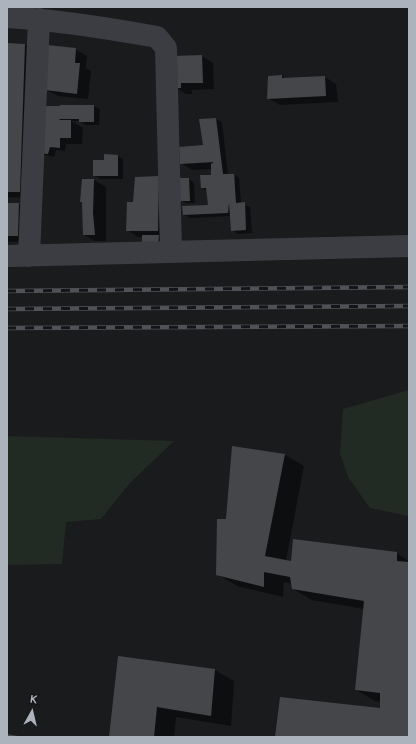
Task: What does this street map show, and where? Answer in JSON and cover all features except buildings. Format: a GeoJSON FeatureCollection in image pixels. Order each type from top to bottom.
{"type":"FeatureCollection","features":[{"type":"Feature","properties":{"kind":"street"},"geometry":{"type":"LineString","coordinates":[[7,17],[39,19],[104,27],[157,36],[166,48],[171,252]]}},
{"type":"Feature","properties":{"kind":"street"},"geometry":{"type":"LineString","coordinates":[[29,256],[39,19]]}},
{"type":"Feature","properties":{"kind":"street"},"geometry":{"type":"LineString","coordinates":[[7,256],[409,246]]}},
{"type":"Feature","properties":{"kind":"shaded area"},"geometry":{"type":"Polygon","coordinates":[[[409,390],[409,516],[370,508],[348,477],[340,453],[343,409],[409,390]]]}},
{"type":"Feature","properties":{"kind":"shaded area"},"geometry":{"type":"Polygon","coordinates":[[[7,436],[174,441],[130,483],[101,519],[66,522],[62,564],[7,565],[7,436]]]}},
{"type":"Feature","properties":{"kind":"railway"},"geometry":{"type":"LineString","coordinates":[[7,291],[409,287]]}},
{"type":"Feature","properties":{"kind":"railway"},"geometry":{"type":"LineString","coordinates":[[7,309],[409,306]]}},
{"type":"Feature","properties":{"kind":"railway"},"geometry":{"type":"LineString","coordinates":[[7,328],[409,326]]}}]}
